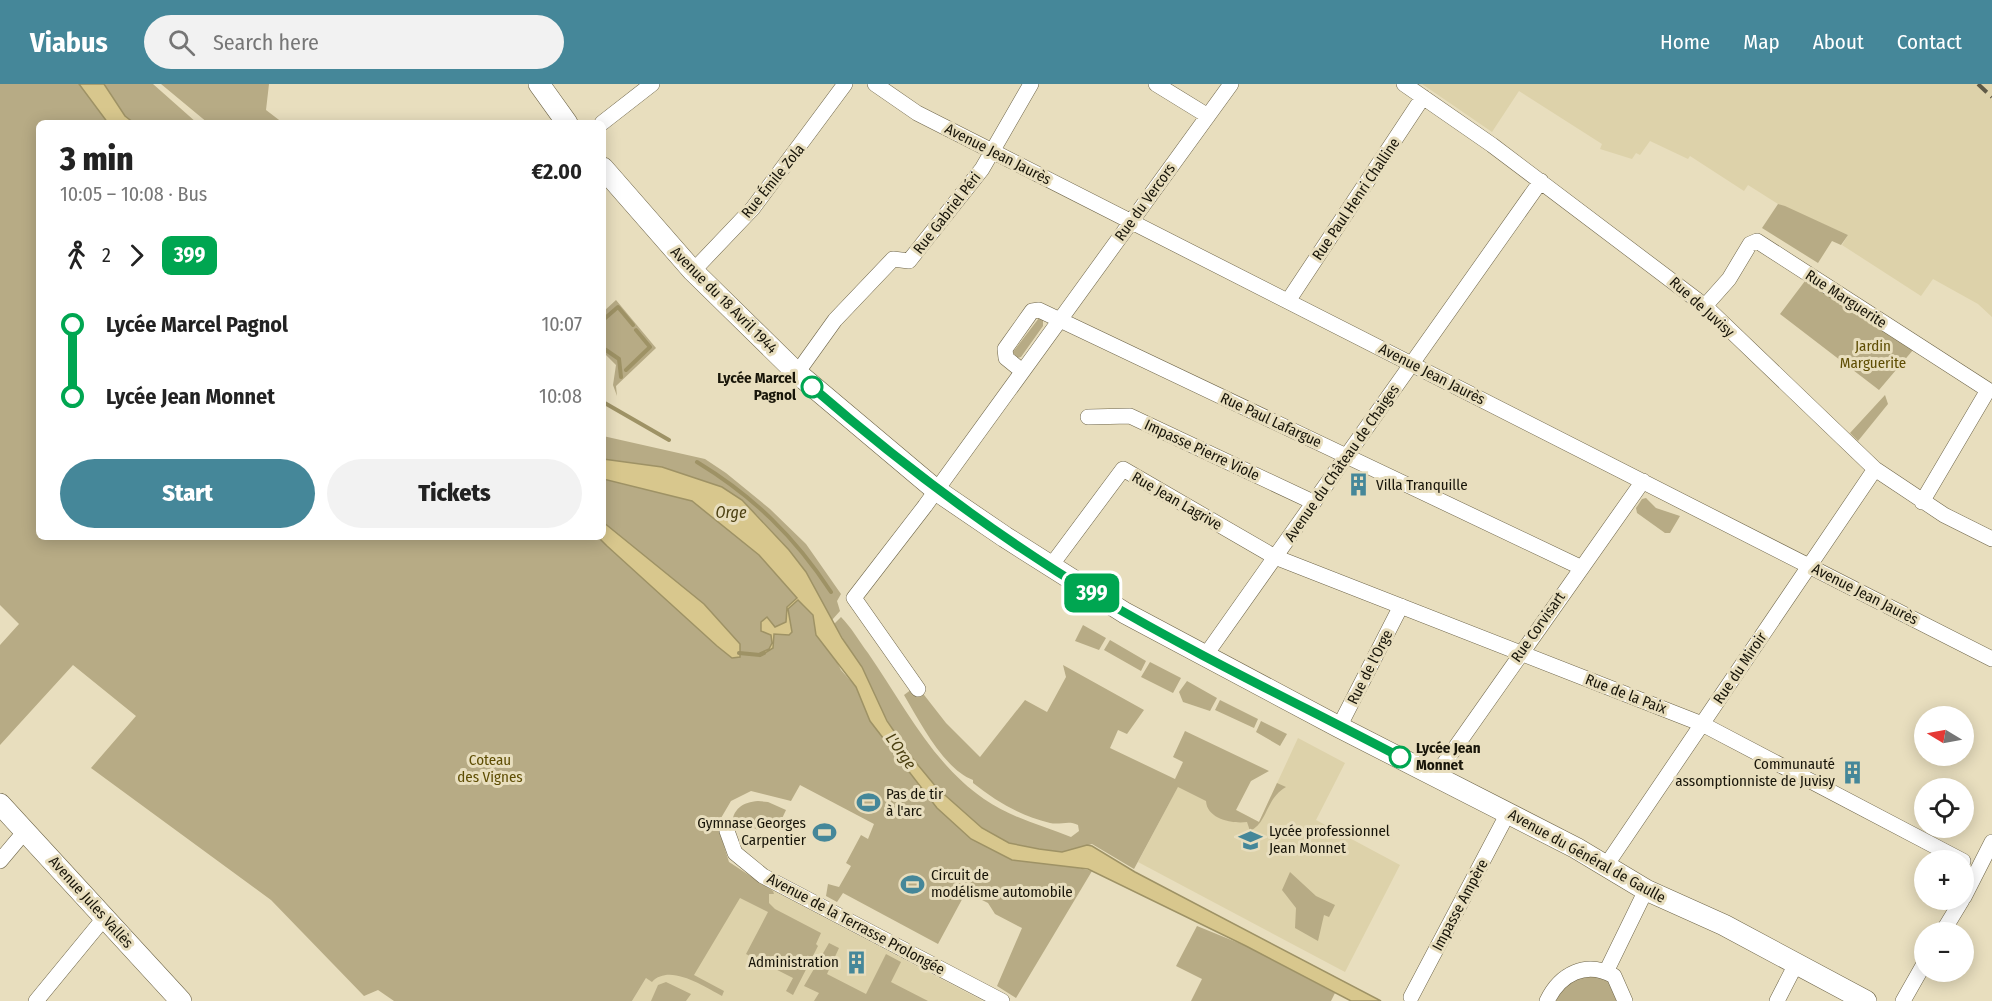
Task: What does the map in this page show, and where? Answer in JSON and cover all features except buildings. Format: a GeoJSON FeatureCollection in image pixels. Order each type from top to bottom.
{"type":"FeatureCollection","features":[{"type":"Feature","properties":{"kind":"street"},"geometry":{"type":"LineString","coordinates":[[539,84],[565,120]]}},
{"type":"Feature","properties":{"kind":"street"},"geometry":{"type":"LineString","coordinates":[[606,120],[652,84]]}},
{"type":"Feature","properties":{"kind":"street","name":"Rue Émile Zola"},"geometry":{"type":"LineString","coordinates":[[693,271],[778,178],[845,84]]}},
{"type":"Feature","properties":{"kind":"street","name":"Avenue Jean Jaurès"},"geometry":{"type":"LineString","coordinates":[[875,84],[917,113],[1992,659]]}},
{"type":"Feature","properties":{"kind":"street","name":"Rue Gabriel Péri"},"geometry":{"type":"LineString","coordinates":[[797,373],[835,320],[893,259],[909,261],[982,169],[1031,84]]}},
{"type":"Feature","properties":{"kind":"street"},"geometry":{"type":"LineString","coordinates":[[1156,84],[1208,116]]}},
{"type":"Feature","properties":{"kind":"street","name":"Rue du Vercors"},"geometry":{"type":"LineString","coordinates":[[918,689],[854,598],[936,490],[1231,84]]}},
{"type":"Feature","properties":{"kind":"street","name":"Rue de Juvisy"},"geometry":{"type":"LineString","coordinates":[[1404,84],[1541,181],[1705,306],[1875,469],[1922,502],[1964,527],[1992,539]]}},
{"type":"Feature","properties":{"kind":"street","name":"Rue Paul Henri Challine"},"geometry":{"type":"LineString","coordinates":[[1288,301],[1423,97]]}},
{"type":"Feature","properties":{"kind":"street","name":"Avenue du 18 Avril 1944"},"geometry":{"type":"LineString","coordinates":[[606,171],[693,271],[797,373],[936,490],[1050,567],[1125,613],[1308,711]]}},
{"type":"Feature","properties":{"kind":"street","name":"Avenue du Château de Chaiges"},"geometry":{"type":"LineString","coordinates":[[1206,656],[1312,502],[1541,181]]}},
{"type":"Feature","properties":{"kind":"street","name":"Rue Marguerite"},"geometry":{"type":"LineString","coordinates":[[1705,306],[1728,279],[1750,244],[1757,242],[1988,390],[1922,502]]}},
{"type":"Feature","properties":{"kind":"street"},"geometry":{"type":"LineString","coordinates":[[1022,371],[1006,358],[1007,346],[1034,310],[1060,320]]}},
{"type":"Feature","properties":{"kind":"street","name":"Rue Paul Lafargue"},"geometry":{"type":"LineString","coordinates":[[1060,320],[1580,567]]}},
{"type":"Feature","properties":{"kind":"street","name":"Impasse Pierre Viole"},"geometry":{"type":"LineString","coordinates":[[1088,417],[1130,416],[1312,502]]}},
{"type":"Feature","properties":{"kind":"street","name":"Rue Jean Lagrive"},"geometry":{"type":"LineString","coordinates":[[1050,567],[1123,469],[1275,557]]}},
{"type":"Feature","properties":{"kind":"street","name":"Rue du Miroir"},"geometry":{"type":"LineString","coordinates":[[1605,867],[1875,469]]}},
{"type":"Feature","properties":{"kind":"street","name":"Rue Corvisart"},"geometry":{"type":"LineString","coordinates":[[1436,775],[1642,481]]}},
{"type":"Feature","properties":{"kind":"street","name":"Rue de la Paix"},"geometry":{"type":"LineString","coordinates":[[1275,557],[1702,724],[1942,850]]}},
{"type":"Feature","properties":{"kind":"street","name":"Rue de l'Orge"},"geometry":{"type":"LineString","coordinates":[[1339,727],[1401,606]]}},
{"type":"Feature","properties":{"kind":"street","name":"Avenue du Général de Gaulle"},"geometry":{"type":"LineString","coordinates":[[1308,711],[1576,848],[1646,890],[1716,921],[1797,962],[1866,1001]]}},
{"type":"Feature","properties":{"kind":"street","name":"Avenue Jules Vallès"},"geometry":{"type":"LineString","coordinates":[[0,804],[181,1001]]}},
{"type":"Feature","properties":{"kind":"street","name":"Impasse Ampère"},"geometry":{"type":"LineString","coordinates":[[1412,997],[1508,813]]}},
{"type":"Feature","properties":{"kind":"street"},"geometry":{"type":"LineString","coordinates":[[0,861],[26,830]]}},
{"type":"Feature","properties":{"kind":"street","name":"Avenue de la Terrasse Prolongée"},"geometry":{"type":"LineString","coordinates":[[727,831],[735,853],[763,876],[1002,1001]]}},
{"type":"Feature","properties":{"kind":"street"},"geometry":{"type":"LineString","coordinates":[[1974,877],[1992,842]]}},
{"type":"Feature","properties":{"kind":"street","name":"Rue de la Paix"},"geometry":{"type":"LineString","coordinates":[[1974,865],[1979,867]]}},
{"type":"Feature","properties":{"kind":"street"},"geometry":{"type":"LineString","coordinates":[[1606,972],[1646,890]]}},
{"type":"Feature","properties":{"kind":"street"},"geometry":{"type":"LineString","coordinates":[[36,1001],[105,917]]}},
{"type":"Feature","properties":{"kind":"street"},"geometry":{"type":"LineString","coordinates":[[1777,1001],[1797,962]]}},
{"type":"Feature","properties":{"kind":"street"},"geometry":{"type":"LineString","coordinates":[[1547,1001],[1558,983],[1574,972],[1594,969],[1606,972],[1618,982],[1625,1001]]}},
{"type":"Feature","properties":{"kind":"street"},"geometry":{"type":"LineString","coordinates":[[1903,1001],[1914,982]]}},
{"type":"Feature","properties":{"kind":"shaded area"},"geometry":{"type":"Polygon","coordinates":[[[1422,84],[1992,84],[1992,317],[1978,304],[1933,279],[1921,296],[1842,245],[1848,235],[1778,204],[1748,185],[1744,191],[1690,156],[1688,159],[1650,141],[1640,155],[1636,153],[1632,159],[1600,149],[1602,144],[1519,91],[1492,132],[1422,84]]]}},
{"type":"Feature","properties":{"kind":"shaded area","name":"Lycée professionnel Jean Monnet"},"geometry":{"type":"Polygon","coordinates":[[[1298,738],[1345,763],[1316,820],[1400,865],[1345,972],[1138,862],[1181,781],[1259,822],[1298,738]]]}},
{"type":"Feature","properties":{"kind":"shaded area"},"geometry":{"type":"Polygon","coordinates":[[[729,862],[774,891],[983,1001],[632,1001],[654,965],[729,862]]]}},
{"type":"Feature","properties":{"kind":"green space","name":"Coteau des Vignes"},"geometry":{"type":"Polygon","coordinates":[[[0,84],[79,84],[106,120],[36,120],[36,540],[606,540],[606,480],[692,500],[759,555],[813,615],[841,670],[856,687],[870,721],[937,808],[1012,860],[1065,865],[1092,871],[1016,998],[997,986],[1022,928],[995,914],[988,903],[966,892],[938,944],[843,893],[837,902],[826,896],[828,884],[839,887],[851,866],[846,863],[861,835],[868,839],[874,824],[800,785],[791,801],[751,791],[731,801],[721,818],[719,830],[729,862],[773,891],[774,894],[769,894],[769,903],[775,909],[821,933],[816,944],[818,946],[793,995],[786,991],[793,978],[746,954],[768,912],[740,898],[694,975],[724,991],[722,996],[687,978],[668,975],[652,982],[646,978],[632,1001],[394,1001],[378,990],[364,996],[271,900],[91,768],[136,716],[73,665],[0,745],[0,645],[19,624],[0,605],[0,84]]]}},
{"type":"Feature","properties":{"kind":"green space"},"geometry":{"type":"Polygon","coordinates":[[[104,84],[153,84],[194,120],[130,120],[125,116],[104,84]]]}},
{"type":"Feature","properties":{"kind":"green space"},"geometry":{"type":"Polygon","coordinates":[[[161,84],[269,84],[266,110],[279,120],[204,120],[161,84]]]}},
{"type":"Feature","properties":{"kind":"green space"},"geometry":{"type":"Polygon","coordinates":[[[1778,204],[1848,235],[1841,245],[1832,241],[1818,263],[1762,228],[1778,204]]]}},
{"type":"Feature","properties":{"kind":"green space","name":"Jardin Marguerite"},"geometry":{"type":"Polygon","coordinates":[[[1805,281],[1913,350],[1879,390],[1780,314],[1805,281]]]}},
{"type":"Feature","properties":{"kind":"green space"},"geometry":{"type":"Polygon","coordinates":[[[616,300],[656,348],[616,386],[617,396],[613,385],[616,365],[606,355],[606,309],[616,300]]]}},
{"type":"Feature","properties":{"kind":"green space"},"geometry":{"type":"Polygon","coordinates":[[[1039,318],[1043,320],[1043,326],[1021,357],[1017,358],[1013,352],[1039,318]]]}},
{"type":"Feature","properties":{"kind":"green space"},"geometry":{"type":"Polygon","coordinates":[[[1885,395],[1888,404],[1858,441],[1850,433],[1885,395]]]}},
{"type":"Feature","properties":{"kind":"green space"},"geometry":{"type":"Polygon","coordinates":[[[606,437],[705,459],[726,473],[770,509],[806,544],[841,594],[837,601],[840,611],[832,620],[806,572],[757,515],[722,487],[662,467],[606,459],[606,437]]]}},
{"type":"Feature","properties":{"kind":"green space"},"geometry":{"type":"Polygon","coordinates":[[[1646,498],[1656,508],[1680,516],[1670,533],[1665,533],[1637,513],[1636,508],[1642,499],[1646,498]]]}},
{"type":"Feature","properties":{"kind":"green space"},"geometry":{"type":"Polygon","coordinates":[[[841,617],[868,653],[920,732],[949,768],[965,784],[994,806],[1027,821],[1071,837],[1079,831],[1078,825],[1075,824],[1050,823],[1019,812],[973,783],[973,780],[952,766],[943,756],[904,695],[912,689],[921,691],[946,723],[980,757],[1025,700],[1047,712],[1066,677],[1063,665],[1144,710],[1127,734],[1118,730],[1110,748],[1175,779],[1183,762],[1173,757],[1185,731],[1269,771],[1251,781],[1236,810],[1259,822],[1277,783],[1286,787],[1274,798],[1260,822],[1250,831],[1247,822],[1228,821],[1215,816],[1207,807],[1206,801],[1178,787],[1134,869],[1092,844],[1061,852],[1033,850],[1007,842],[982,828],[959,810],[937,789],[901,743],[884,715],[868,680],[834,624],[841,617]]]}},
{"type":"Feature","properties":{"kind":"green space"},"geometry":{"type":"Polygon","coordinates":[[[1083,625],[1106,638],[1099,650],[1075,641],[1083,625]]]}},
{"type":"Feature","properties":{"kind":"green space"},"geometry":{"type":"Polygon","coordinates":[[[1110,640],[1146,661],[1141,671],[1104,650],[1110,640]]]}},
{"type":"Feature","properties":{"kind":"green space"},"geometry":{"type":"Polygon","coordinates":[[[1150,662],[1181,678],[1173,693],[1141,677],[1150,662]]]}},
{"type":"Feature","properties":{"kind":"green space"},"geometry":{"type":"Polygon","coordinates":[[[1187,681],[1217,698],[1210,711],[1183,702],[1179,692],[1187,681]]]}},
{"type":"Feature","properties":{"kind":"green space"},"geometry":{"type":"Polygon","coordinates":[[[1220,700],[1258,719],[1254,728],[1215,710],[1220,700]]]}},
{"type":"Feature","properties":{"kind":"green space"},"geometry":{"type":"Polygon","coordinates":[[[1261,721],[1287,734],[1280,746],[1256,732],[1261,721]]]}},
{"type":"Feature","properties":{"kind":"green space"},"geometry":{"type":"Polygon","coordinates":[[[758,801],[768,802],[786,810],[778,827],[768,825],[769,829],[758,830],[747,825],[732,826],[734,815],[739,808],[758,801]]]}},
{"type":"Feature","properties":{"kind":"green space"},"geometry":{"type":"Polygon","coordinates":[[[1290,872],[1316,896],[1335,905],[1329,917],[1324,915],[1318,941],[1295,928],[1296,908],[1282,890],[1290,872]]]}},
{"type":"Feature","properties":{"kind":"green space"},"geometry":{"type":"Polygon","coordinates":[[[1197,926],[1246,946],[1335,993],[1331,1001],[1191,1001],[1202,979],[1176,966],[1197,926]]]}},
{"type":"Feature","properties":{"kind":"green space"},"geometry":{"type":"Polygon","coordinates":[[[829,943],[839,948],[827,974],[866,994],[886,954],[901,962],[891,982],[928,1001],[814,1001],[819,993],[804,986],[829,943]]]}},
{"type":"Feature","properties":{"kind":"green space"},"geometry":{"type":"Polygon","coordinates":[[[1582,974],[1608,979],[1619,1001],[1552,1001],[1570,981],[1582,974]]]}},
{"type":"Feature","properties":{"kind":"green space"},"geometry":{"type":"Polygon","coordinates":[[[666,982],[691,994],[686,1001],[651,1001],[658,985],[666,982]]]}},
{"type":"Feature","properties":{"kind":"water"},"geometry":{"type":"Polygon","coordinates":[[[79,84],[104,84],[125,116],[130,120],[106,120],[79,84]]]}},
{"type":"Feature","properties":{"kind":"water","name":"Orge"},"geometry":{"type":"Polygon","coordinates":[[[606,459],[662,467],[722,487],[742,500],[789,550],[806,572],[842,638],[862,667],[887,721],[913,759],[937,788],[982,828],[1009,843],[1039,849],[1062,852],[1087,845],[1092,846],[1135,872],[1381,1001],[1351,1001],[1246,946],[1088,869],[1012,860],[971,839],[937,808],[870,721],[856,687],[816,635],[813,615],[798,600],[788,609],[792,632],[789,635],[774,634],[773,648],[760,656],[760,653],[769,649],[772,643],[771,635],[761,631],[761,622],[767,617],[775,627],[786,622],[787,607],[797,598],[759,555],[692,501],[606,480],[606,459]]]}},
{"type":"Feature","properties":{"kind":"water"},"geometry":{"type":"Polygon","coordinates":[[[606,524],[704,604],[740,644],[740,657],[732,658],[717,646],[601,540],[606,540],[606,524]]]}},
{"type":"Feature","properties":{"kind":"waterway"},"geometry":{"type":"LineString","coordinates":[[606,317],[618,307],[633,325]]}},
{"type":"Feature","properties":{"kind":"waterway"},"geometry":{"type":"LineString","coordinates":[[626,370],[650,347],[636,330]]}},
{"type":"Feature","properties":{"kind":"waterway"},"geometry":{"type":"LineString","coordinates":[[606,350],[619,359],[621,377]]}},
{"type":"Feature","properties":{"kind":"waterway"},"geometry":{"type":"LineString","coordinates":[[606,404],[669,440]]}},
{"type":"Feature","properties":{"kind":"waterway"},"geometry":{"type":"LineString","coordinates":[[697,462],[736,489],[772,519],[803,553],[831,592]]}},
{"type":"Feature","properties":{"kind":"waterway"},"geometry":{"type":"LineString","coordinates":[[739,653],[760,655],[764,653]]}},
{"type":"Feature","properties":{"kind":"railway"},"geometry":{"type":"LineString","coordinates":[[1978,84],[1992,97]]}},
{"type":"Feature","properties":{"kind":"bus line","name":"399"},"geometry":{"type":"LineString","coordinates":[[812,387],[936,490],[1096,596],[1308,711],[1400,757]]}},
{"type":"Feature","properties":{"kind":"place","name":"Lycée Marcel Pagnol"},"geometry":{"type":"Point","coordinates":[812,387]}},
{"type":"Feature","properties":{"kind":"place","name":"Villa Tranquille"},"geometry":{"type":"Point","coordinates":[1358,485]}},
{"type":"Feature","properties":{"kind":"place","name":"Lycée Jean Monnet"},"geometry":{"type":"Point","coordinates":[1400,757]}},
{"type":"Feature","properties":{"kind":"place","name":"Communauté assomptionniste de Juvisy"},"geometry":{"type":"Point","coordinates":[1853,773]}},
{"type":"Feature","properties":{"kind":"place","name":"Pas de tir à l'arc"},"geometry":{"type":"Point","coordinates":[868,803]}},
{"type":"Feature","properties":{"kind":"place","name":"Gymnase Georges Carpentier"},"geometry":{"type":"Point","coordinates":[824,832]}},
{"type":"Feature","properties":{"kind":"place","name":"Lycée professionnel Jean Monnet"},"geometry":{"type":"Point","coordinates":[1251,840]}},
{"type":"Feature","properties":{"kind":"place","name":"Circuit de modélisme automobile"},"geometry":{"type":"Point","coordinates":[913,884]}},
{"type":"Feature","properties":{"kind":"place","name":"Administration"},"geometry":{"type":"Point","coordinates":[857,962]}},
{"type":"Feature","properties":{"kind":"water label","name":"L'Orge"},"geometry":{"type":"Point","coordinates":[901,751]}}]}
